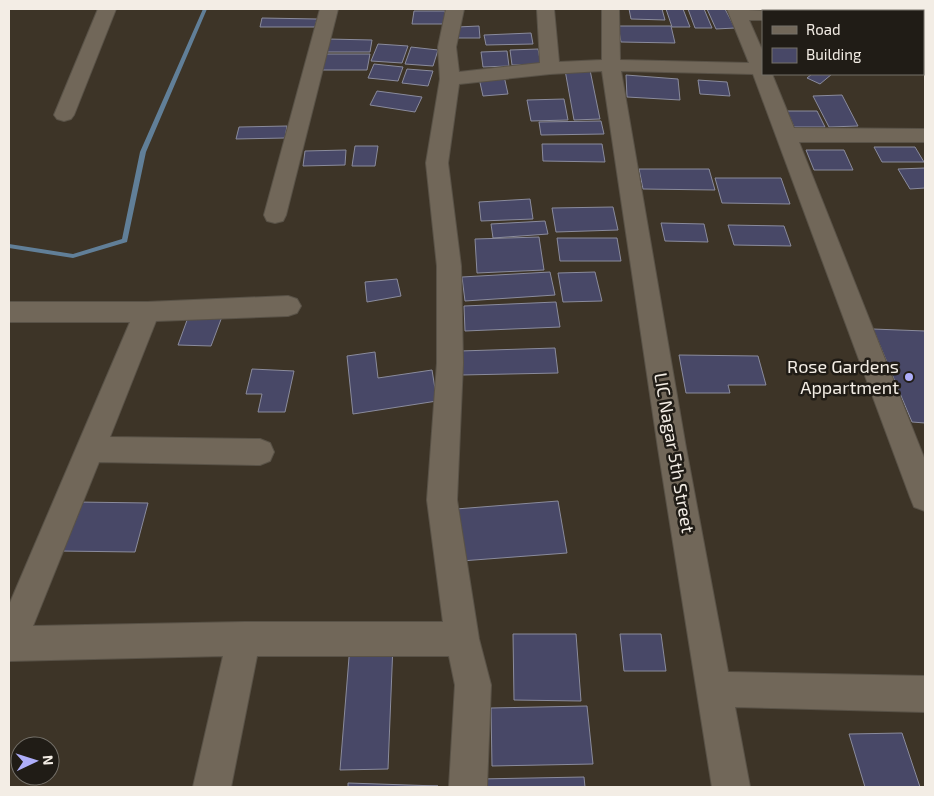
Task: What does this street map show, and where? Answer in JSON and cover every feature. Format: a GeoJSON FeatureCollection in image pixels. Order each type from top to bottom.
{"type":"FeatureCollection","features":[{"type":"Feature","properties":{"kind":"street"},"geometry":{"type":"LineString","coordinates":[[64,116],[107,9]]}},
{"type":"Feature","properties":{"kind":"street"},"geometry":{"type":"LineString","coordinates":[[275,215],[329,9],[318,9]]}},
{"type":"Feature","properties":{"kind":"street"},"geometry":{"type":"LineString","coordinates":[[448,9],[455,9],[447,47],[450,79],[437,163],[449,266],[450,363],[442,500],[462,639],[473,685],[468,787]]}},
{"type":"Feature","properties":{"kind":"street"},"geometry":{"type":"LineString","coordinates":[[545,9],[550,68]]}},
{"type":"Feature","properties":{"kind":"street","name":"LIC Nagar 5th Street"},"geometry":{"type":"LineString","coordinates":[[611,9],[612,65],[672,448],[731,787]]}},
{"type":"Feature","properties":{"kind":"street"},"geometry":{"type":"LineString","coordinates":[[450,79],[550,68],[759,59],[737,12],[762,14]]}},
{"type":"Feature","properties":{"kind":"street"},"geometry":{"type":"LineString","coordinates":[[765,75],[925,497]]}},
{"type":"Feature","properties":{"kind":"street"},"geometry":{"type":"LineString","coordinates":[[786,135],[925,135]]}},
{"type":"Feature","properties":{"kind":"street"},"geometry":{"type":"LineString","coordinates":[[9,312],[147,312],[288,306]]}},
{"type":"Feature","properties":{"kind":"street"},"geometry":{"type":"LineString","coordinates":[[147,312],[9,643],[244,639],[462,639]]}},
{"type":"Feature","properties":{"kind":"street"},"geometry":{"type":"LineString","coordinates":[[90,449],[260,452]]}},
{"type":"Feature","properties":{"kind":"street"},"geometry":{"type":"LineString","coordinates":[[212,787],[244,639]]}},
{"type":"Feature","properties":{"kind":"street"},"geometry":{"type":"LineString","coordinates":[[715,689],[925,694]]}},
{"type":"Feature","properties":{"kind":"building"},"geometry":{"type":"Polygon","coordinates":[[[629,9],[662,9],[665,20],[631,19],[629,9]]]}},
{"type":"Feature","properties":{"kind":"building"},"geometry":{"type":"Polygon","coordinates":[[[666,9],[683,9],[690,27],[672,27],[666,9]]]}},
{"type":"Feature","properties":{"kind":"building"},"geometry":{"type":"Polygon","coordinates":[[[688,9],[704,9],[712,28],[695,28],[688,9]]]}},
{"type":"Feature","properties":{"kind":"building"},"geometry":{"type":"Polygon","coordinates":[[[707,9],[725,9],[735,28],[716,29],[707,9]]]}},
{"type":"Feature","properties":{"kind":"building"},"geometry":{"type":"Polygon","coordinates":[[[825,9],[864,10],[826,10],[825,9]]]}},
{"type":"Feature","properties":{"kind":"building"},"geometry":{"type":"Polygon","coordinates":[[[414,11],[445,11],[444,24],[412,24],[414,11]]]}},
{"type":"Feature","properties":{"kind":"building"},"geometry":{"type":"Polygon","coordinates":[[[262,18],[317,19],[315,27],[260,27],[262,18]]]}},
{"type":"Feature","properties":{"kind":"building"},"geometry":{"type":"Polygon","coordinates":[[[479,26],[480,38],[457,38],[457,27],[479,26]]]}},
{"type":"Feature","properties":{"kind":"building"},"geometry":{"type":"Polygon","coordinates":[[[618,26],[671,26],[675,43],[621,42],[618,26]]]}},
{"type":"Feature","properties":{"kind":"building"},"geometry":{"type":"Polygon","coordinates":[[[531,33],[533,44],[486,45],[484,35],[531,33]]]}},
{"type":"Feature","properties":{"kind":"building"},"geometry":{"type":"Polygon","coordinates":[[[328,39],[372,40],[370,52],[326,52],[328,39]]]}},
{"type":"Feature","properties":{"kind":"building"},"geometry":{"type":"Polygon","coordinates":[[[378,44],[408,46],[402,63],[371,61],[378,44]]]}},
{"type":"Feature","properties":{"kind":"building"},"geometry":{"type":"Polygon","coordinates":[[[411,47],[438,50],[433,66],[405,64],[411,47]]]}},
{"type":"Feature","properties":{"kind":"building"},"geometry":{"type":"Polygon","coordinates":[[[538,49],[541,64],[512,65],[510,50],[538,49]]]}},
{"type":"Feature","properties":{"kind":"building"},"geometry":{"type":"Polygon","coordinates":[[[507,51],[509,66],[483,67],[481,52],[507,51]]]}},
{"type":"Feature","properties":{"kind":"building"},"geometry":{"type":"Polygon","coordinates":[[[325,54],[370,54],[367,70],[321,70],[325,54]]]}},
{"type":"Feature","properties":{"kind":"building"},"geometry":{"type":"Polygon","coordinates":[[[374,64],[403,67],[398,81],[368,78],[374,64]]]}},
{"type":"Feature","properties":{"kind":"building"},"geometry":{"type":"Polygon","coordinates":[[[407,69],[433,71],[428,86],[402,83],[407,69]]]}},
{"type":"Feature","properties":{"kind":"building"},"geometry":{"type":"Polygon","coordinates":[[[565,70],[590,70],[600,119],[574,120],[565,70]]]}},
{"type":"Feature","properties":{"kind":"building"},"geometry":{"type":"Polygon","coordinates":[[[626,75],[678,79],[680,100],[627,97],[626,75]]]}},
{"type":"Feature","properties":{"kind":"building"},"geometry":{"type":"Polygon","coordinates":[[[811,75],[831,75],[820,84],[807,78],[811,75]]]}},
{"type":"Feature","properties":{"kind":"building"},"geometry":{"type":"Polygon","coordinates":[[[504,76],[508,94],[483,96],[479,78],[504,76]]]}},
{"type":"Feature","properties":{"kind":"building"},"geometry":{"type":"Polygon","coordinates":[[[698,80],[727,82],[730,96],[700,94],[698,80]]]}},
{"type":"Feature","properties":{"kind":"building"},"geometry":{"type":"Polygon","coordinates":[[[377,91],[422,97],[415,112],[370,105],[377,91]]]}},
{"type":"Feature","properties":{"kind":"building"},"geometry":{"type":"Polygon","coordinates":[[[842,95],[858,126],[829,127],[813,96],[842,95]]]}},
{"type":"Feature","properties":{"kind":"building"},"geometry":{"type":"Polygon","coordinates":[[[564,99],[568,120],[531,121],[527,100],[564,99]]]}},
{"type":"Feature","properties":{"kind":"building"},"geometry":{"type":"Polygon","coordinates":[[[787,111],[817,111],[825,127],[794,127],[787,111]]]}},
{"type":"Feature","properties":{"kind":"building"},"geometry":{"type":"Polygon","coordinates":[[[601,121],[604,134],[541,135],[539,122],[601,121]]]}},
{"type":"Feature","properties":{"kind":"building"},"geometry":{"type":"Polygon","coordinates":[[[287,126],[285,138],[236,139],[239,127],[287,126]]]}},
{"type":"Feature","properties":{"kind":"building"},"geometry":{"type":"Polygon","coordinates":[[[542,144],[602,144],[605,162],[543,161],[542,144]]]}},
{"type":"Feature","properties":{"kind":"building"},"geometry":{"type":"Polygon","coordinates":[[[355,146],[378,146],[375,166],[352,166],[355,146]]]}},
{"type":"Feature","properties":{"kind":"building"},"geometry":{"type":"Polygon","coordinates":[[[874,147],[915,147],[924,162],[882,162],[874,147]]]}},
{"type":"Feature","properties":{"kind":"building"},"geometry":{"type":"Polygon","coordinates":[[[346,150],[345,165],[303,166],[305,151],[346,150]]]}},
{"type":"Feature","properties":{"kind":"building"},"geometry":{"type":"Polygon","coordinates":[[[806,150],[844,150],[853,170],[814,170],[806,150]]]}},
{"type":"Feature","properties":{"kind":"building"},"geometry":{"type":"Polygon","coordinates":[[[925,168],[925,188],[910,189],[898,169],[925,168]]]}},
{"type":"Feature","properties":{"kind":"building"},"geometry":{"type":"Polygon","coordinates":[[[639,169],[709,169],[715,190],[643,189],[639,169]]]}},
{"type":"Feature","properties":{"kind":"building"},"geometry":{"type":"Polygon","coordinates":[[[715,178],[781,178],[790,204],[722,203],[715,178]]]}},
{"type":"Feature","properties":{"kind":"building"},"geometry":{"type":"Polygon","coordinates":[[[530,199],[533,219],[481,221],[479,202],[530,199]]]}},
{"type":"Feature","properties":{"kind":"building"},"geometry":{"type":"Polygon","coordinates":[[[613,207],[618,230],[556,232],[552,208],[613,207]]]}},
{"type":"Feature","properties":{"kind":"building"},"geometry":{"type":"Polygon","coordinates":[[[545,221],[548,234],[493,238],[491,224],[545,221]]]}},
{"type":"Feature","properties":{"kind":"building"},"geometry":{"type":"Polygon","coordinates":[[[661,223],[704,224],[708,242],[665,241],[661,223]]]}},
{"type":"Feature","properties":{"kind":"building"},"geometry":{"type":"Polygon","coordinates":[[[728,225],[784,226],[791,246],[734,245],[728,225]]]}},
{"type":"Feature","properties":{"kind":"building"},"geometry":{"type":"Polygon","coordinates":[[[539,237],[544,270],[477,273],[475,239],[539,237]]]}},
{"type":"Feature","properties":{"kind":"building"},"geometry":{"type":"Polygon","coordinates":[[[557,238],[617,238],[621,261],[560,261],[557,238]]]}},
{"type":"Feature","properties":{"kind":"building"},"geometry":{"type":"Polygon","coordinates":[[[550,272],[555,295],[465,301],[462,277],[550,272]]]}},
{"type":"Feature","properties":{"kind":"building"},"geometry":{"type":"Polygon","coordinates":[[[595,272],[602,301],[563,302],[558,273],[595,272]]]}},
{"type":"Feature","properties":{"kind":"building"},"geometry":{"type":"Polygon","coordinates":[[[397,279],[401,296],[367,302],[365,282],[397,279]]]}},
{"type":"Feature","properties":{"kind":"building"},"geometry":{"type":"Polygon","coordinates":[[[556,302],[560,327],[465,331],[464,306],[556,302]]]}},
{"type":"Feature","properties":{"kind":"building"},"geometry":{"type":"Polygon","coordinates":[[[190,312],[223,314],[211,346],[178,345],[190,312]]]}},
{"type":"Feature","properties":{"kind":"building","name":"Rose Gardens Appartment"},"geometry":{"type":"Polygon","coordinates":[[[873,329],[925,331],[925,423],[912,422],[873,329]]]}},
{"type":"Feature","properties":{"kind":"building"},"geometry":{"type":"Polygon","coordinates":[[[555,348],[558,373],[461,375],[460,351],[555,348]]]}},
{"type":"Feature","properties":{"kind":"building"},"geometry":{"type":"Polygon","coordinates":[[[375,352],[378,378],[432,370],[437,401],[353,414],[347,356],[375,352]]]}},
{"type":"Feature","properties":{"kind":"building"},"geometry":{"type":"Polygon","coordinates":[[[679,355],[758,356],[766,385],[728,385],[730,393],[686,393],[679,355]]]}},
{"type":"Feature","properties":{"kind":"building"},"geometry":{"type":"Polygon","coordinates":[[[252,369],[294,371],[285,412],[258,412],[262,394],[246,394],[252,369]]]}},
{"type":"Feature","properties":{"kind":"building"},"geometry":{"type":"Polygon","coordinates":[[[558,501],[567,553],[461,561],[456,509],[558,501]]]}},
{"type":"Feature","properties":{"kind":"building"},"geometry":{"type":"Polygon","coordinates":[[[77,502],[148,503],[135,552],[60,551],[77,502]]]}},
{"type":"Feature","properties":{"kind":"building"},"geometry":{"type":"Polygon","coordinates":[[[513,634],[576,634],[581,701],[514,700],[513,634]]]}},
{"type":"Feature","properties":{"kind":"building"},"geometry":{"type":"Polygon","coordinates":[[[620,634],[661,634],[666,671],[624,671],[620,634]]]}},
{"type":"Feature","properties":{"kind":"building"},"geometry":{"type":"Polygon","coordinates":[[[393,644],[388,769],[340,770],[350,645],[393,644]]]}},
{"type":"Feature","properties":{"kind":"building"},"geometry":{"type":"Polygon","coordinates":[[[587,706],[593,764],[492,766],[491,708],[587,706]]]}},
{"type":"Feature","properties":{"kind":"building"},"geometry":{"type":"Polygon","coordinates":[[[902,733],[920,787],[865,787],[849,734],[902,733]]]}},
{"type":"Feature","properties":{"kind":"building"},"geometry":{"type":"Polygon","coordinates":[[[584,777],[585,787],[479,787],[479,779],[584,777]]]}},
{"type":"Feature","properties":{"kind":"building"},"geometry":{"type":"Polygon","coordinates":[[[348,783],[438,786],[348,787],[348,783]]]}},
{"type":"Feature","properties":{"kind":"waterway"},"geometry":{"type":"LineString","coordinates":[[9,246],[73,256],[125,240],[143,152],[205,9]]}},
{"type":"Feature","properties":{"kind":"place","name":"Rose Gardens Appartment"},"geometry":{"type":"Point","coordinates":[909,377]}}]}
